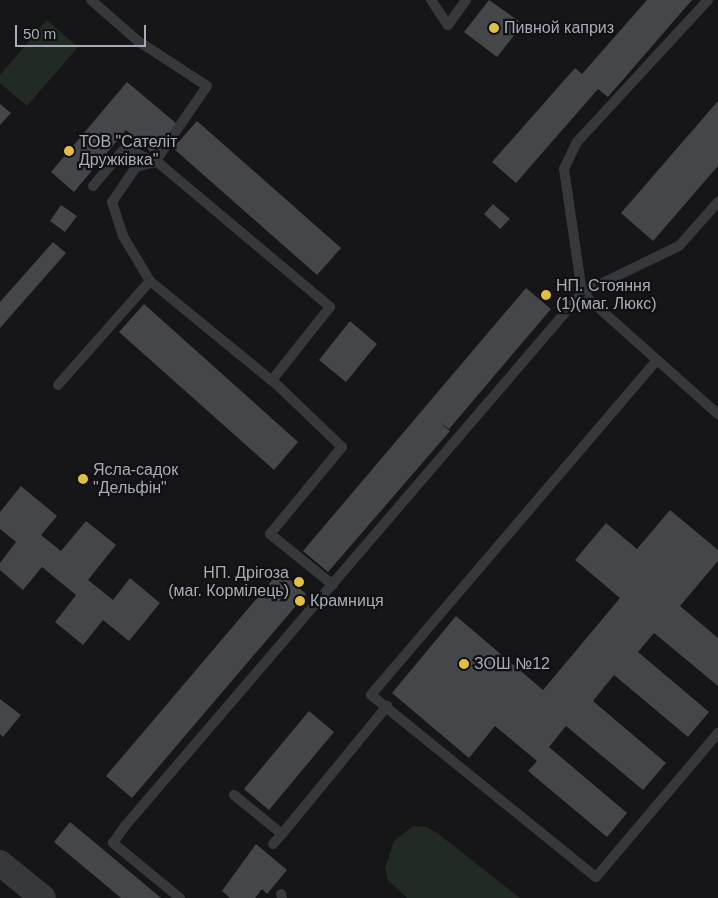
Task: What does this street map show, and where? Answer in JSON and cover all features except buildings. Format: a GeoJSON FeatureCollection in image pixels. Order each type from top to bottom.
{"type":"FeatureCollection","features":[{"type":"Feature","properties":{"kind":"street"},"geometry":{"type":"LineString","coordinates":[[0,863],[43,898]]}},
{"type":"Feature","properties":{"kind":"lane"},"geometry":{"type":"LineString","coordinates":[[92,0],[138,41],[207,86],[155,162],[136,167],[112,202],[123,236],[150,281],[272,381],[342,447],[270,534],[333,585]]}},
{"type":"Feature","properties":{"kind":"lane"},"geometry":{"type":"LineString","coordinates":[[431,0],[448,25],[466,0]]}},
{"type":"Feature","properties":{"kind":"lane"},"geometry":{"type":"LineString","coordinates":[[708,0],[576,142],[564,169],[582,293],[718,414]]}},
{"type":"Feature","properties":{"kind":"lane"},"geometry":{"type":"LineString","coordinates":[[93,186],[125,148],[155,162],[330,307],[272,381]]}},
{"type":"Feature","properties":{"kind":"lane"},"geometry":{"type":"LineString","coordinates":[[180,898],[113,842],[582,293],[679,246],[718,202]]}},
{"type":"Feature","properties":{"kind":"lane"},"geometry":{"type":"LineString","coordinates":[[58,385],[150,281]]}},
{"type":"Feature","properties":{"kind":"lane"},"geometry":{"type":"LineString","coordinates":[[657,360],[371,695],[387,706],[596,877],[718,733]]}},
{"type":"Feature","properties":{"kind":"lane"},"geometry":{"type":"LineString","coordinates":[[273,844],[387,706]]}},
{"type":"Feature","properties":{"kind":"lane"},"geometry":{"type":"LineString","coordinates":[[234,795],[282,834]]}},
{"type":"Feature","properties":{"kind":"shaded area"},"geometry":{"type":"Polygon","coordinates":[[[47,20],[78,47],[27,106],[0,83],[0,75],[47,20]]]}},
{"type":"Feature","properties":{"kind":"shaded area"},"geometry":{"type":"Polygon","coordinates":[[[413,826],[427,827],[440,835],[520,898],[407,898],[388,880],[385,868],[394,841],[413,826]]]}},
{"type":"Feature","properties":{"kind":"place","name":"Пивной каприз"},"geometry":{"type":"Point","coordinates":[494,28]}},
{"type":"Feature","properties":{"kind":"place","name":"ТОВ \"Сателіт Дружківка\""},"geometry":{"type":"Point","coordinates":[69,151]}},
{"type":"Feature","properties":{"kind":"place","name":"НП. Стояння (1)(маг. Люкс)"},"geometry":{"type":"Point","coordinates":[546,295]}},
{"type":"Feature","properties":{"kind":"place","name":"Ясла-садок \"Дельфін\""},"geometry":{"type":"Point","coordinates":[83,479]}},
{"type":"Feature","properties":{"kind":"place","name":"НП. Дрігоза (маг. Кормілець)"},"geometry":{"type":"Point","coordinates":[299,582]}},
{"type":"Feature","properties":{"kind":"place","name":"Крамниця"},"geometry":{"type":"Point","coordinates":[300,601]}},
{"type":"Feature","properties":{"kind":"place","name":"ЗОШ №12"},"geometry":{"type":"Point","coordinates":[464,664]}}]}
